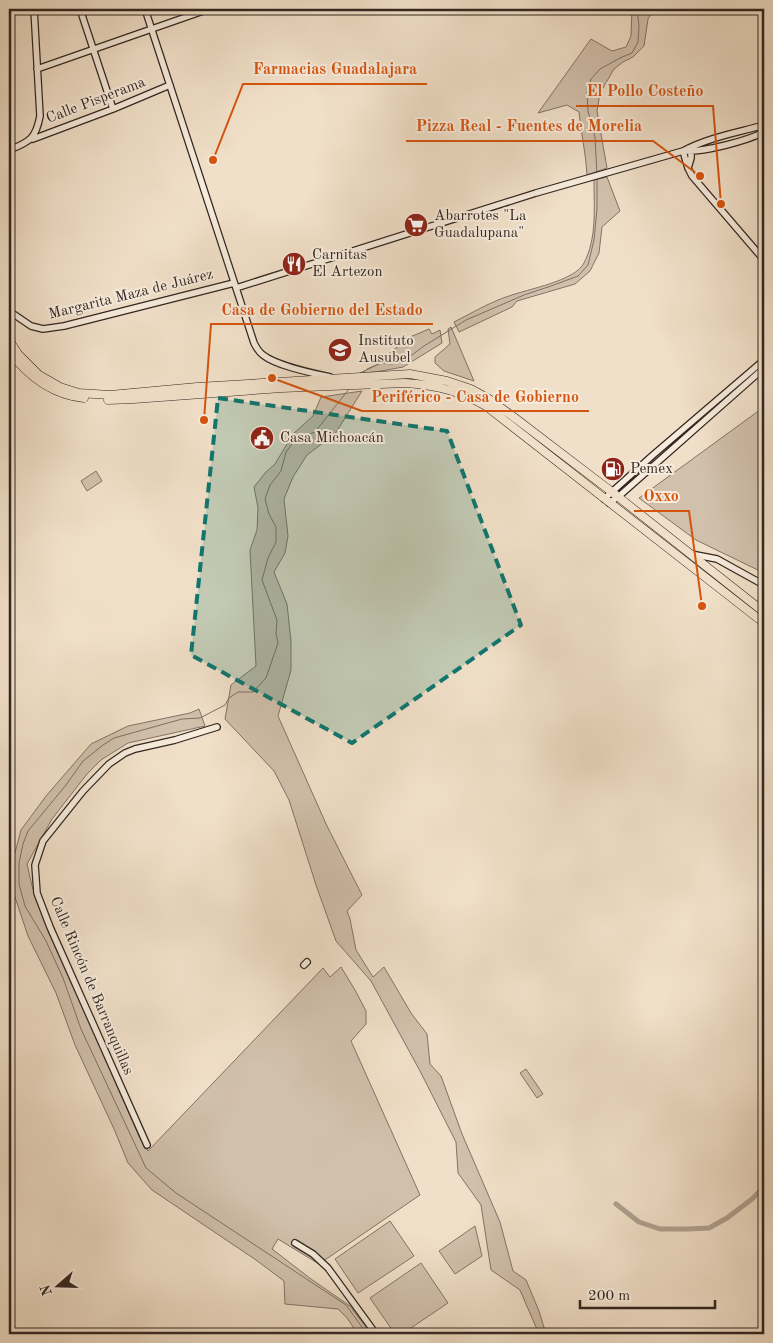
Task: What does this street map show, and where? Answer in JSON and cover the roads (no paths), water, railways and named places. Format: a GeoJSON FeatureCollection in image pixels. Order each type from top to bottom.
{"type":"FeatureCollection","features":[{"type":"Feature","properties":{"kind":"highway"},"geometry":{"type":"LineString","coordinates":[[9,340],[18,354],[39,375],[60,387],[79,393],[110,395],[198,387],[341,384]]}},
{"type":"Feature","properties":{"kind":"highway"},"geometry":{"type":"LineString","coordinates":[[9,351],[22,367],[38,380],[57,391],[75,397],[109,400],[354,382],[422,384],[445,388],[486,406],[764,623]]}},
{"type":"Feature","properties":{"kind":"highway"},"geometry":{"type":"LineString","coordinates":[[354,382],[366,377],[410,374],[447,380],[490,399],[764,612]]}},
{"type":"Feature","properties":{"kind":"street"},"geometry":{"type":"LineString","coordinates":[[30,140],[37,130],[40,116],[34,9]]}},
{"type":"Feature","properties":{"kind":"street"},"geometry":{"type":"LineString","coordinates":[[80,9],[113,109]]}},
{"type":"Feature","properties":{"kind":"street"},"geometry":{"type":"LineString","coordinates":[[145,9],[254,343],[262,355],[271,360],[341,384]]}},
{"type":"Feature","properties":{"kind":"street"},"geometry":{"type":"LineString","coordinates":[[37,69],[209,9]]}},
{"type":"Feature","properties":{"kind":"street","name":"Calle Pisperama"},"geometry":{"type":"LineString","coordinates":[[9,150],[170,85]]}},
{"type":"Feature","properties":{"kind":"street","name":"Margarita Maza de Juárez"},"geometry":{"type":"LineString","coordinates":[[691,149],[724,136],[764,126]]}},
{"type":"Feature","properties":{"kind":"street","name":"Margarita Maza de Juárez"},"geometry":{"type":"LineString","coordinates":[[9,311],[31,326],[43,329],[64,326],[235,285],[593,176],[683,151],[726,144],[763,133]]}},
{"type":"Feature","properties":{"kind":"street"},"geometry":{"type":"LineString","coordinates":[[688,168],[691,149]]}},
{"type":"Feature","properties":{"kind":"street"},"geometry":{"type":"LineString","coordinates":[[683,151],[692,176],[764,260]]}},
{"type":"Feature","properties":{"kind":"street"},"geometry":{"type":"LineString","coordinates":[[615,495],[764,360]]}},
{"type":"Feature","properties":{"kind":"street"},"geometry":{"type":"LineString","coordinates":[[607,501],[764,368]]}},
{"type":"Feature","properties":{"kind":"street"},"geometry":{"type":"LineString","coordinates":[[690,554],[717,559],[764,585]]}},
{"type":"Feature","properties":{"kind":"street","name":"Calle Rincón de Barranquillas"},"geometry":{"type":"LineString","coordinates":[[147,1144],[43,910],[37,893],[35,864],[43,841],[83,791],[109,764],[135,749],[176,740],[217,727]]}},
{"type":"Feature","properties":{"kind":"street"},"geometry":{"type":"LineString","coordinates":[[295,1242],[313,1254],[328,1268],[376,1334]]}},
{"type":"Feature","properties":{"kind":"waterway"},"geometry":{"type":"LineString","coordinates":[[597,174],[595,137],[588,111],[587,92],[591,79],[600,69],[632,53],[638,42],[637,9]]}},
{"type":"Feature","properties":{"kind":"waterway"},"geometry":{"type":"LineString","coordinates":[[363,373],[367,369],[381,363],[392,364],[405,360],[466,320],[524,295],[578,276],[588,265],[594,240],[597,178]]}},
{"type":"Feature","properties":{"kind":"waterway"},"geometry":{"type":"LineString","coordinates":[[349,389],[315,432],[294,441],[286,452],[281,471],[270,485],[265,499],[269,514],[276,527],[276,542],[268,558],[262,580],[277,620],[276,633],[278,643],[266,678],[253,692],[238,692],[229,698],[225,705],[200,718],[182,719],[114,738],[83,761],[28,831],[19,863],[19,884],[25,906],[46,941],[63,978],[81,1029],[146,1168],[176,1193],[346,1305],[367,1334]]}},
{"type":"Feature","properties":{"kind":"waterway"},"geometry":{"type":"LineString","coordinates":[[616,1204],[639,1222],[660,1229],[709,1228],[727,1218],[764,1187]]}},
{"type":"Feature","properties":{"kind":"place","name":"Farmacias Guadalajara"},"geometry":{"type":"Point","coordinates":[213,160]}},
{"type":"Feature","properties":{"kind":"place","name":"Pizza Real - Fuentes de Morelia"},"geometry":{"type":"Point","coordinates":[700,176]}},
{"type":"Feature","properties":{"kind":"place","name":"El Pollo Costeño"},"geometry":{"type":"Point","coordinates":[721,204]}},
{"type":"Feature","properties":{"kind":"place","name":"Abarrotes \"La Guadalupana\""},"geometry":{"type":"Point","coordinates":[416,225]}},
{"type":"Feature","properties":{"kind":"place","name":"Carnitas El Artezon"},"geometry":{"type":"Point","coordinates":[294,264]}},
{"type":"Feature","properties":{"kind":"place","name":"Instituto Ausubel"},"geometry":{"type":"Point","coordinates":[340,350]}},
{"type":"Feature","properties":{"kind":"place","name":"Periférico - Casa de Gobierno"},"geometry":{"type":"Point","coordinates":[272,378]}},
{"type":"Feature","properties":{"kind":"place","name":"Casa de Gobierno del Estado"},"geometry":{"type":"Point","coordinates":[204,420]}},
{"type":"Feature","properties":{"kind":"place","name":"Casa Michoacán"},"geometry":{"type":"Point","coordinates":[262,438]}},
{"type":"Feature","properties":{"kind":"place","name":"Pemex"},"geometry":{"type":"Point","coordinates":[613,469]}},
{"type":"Feature","properties":{"kind":"place","name":"Oxxo"},"geometry":{"type":"Point","coordinates":[702,606]}}]}
